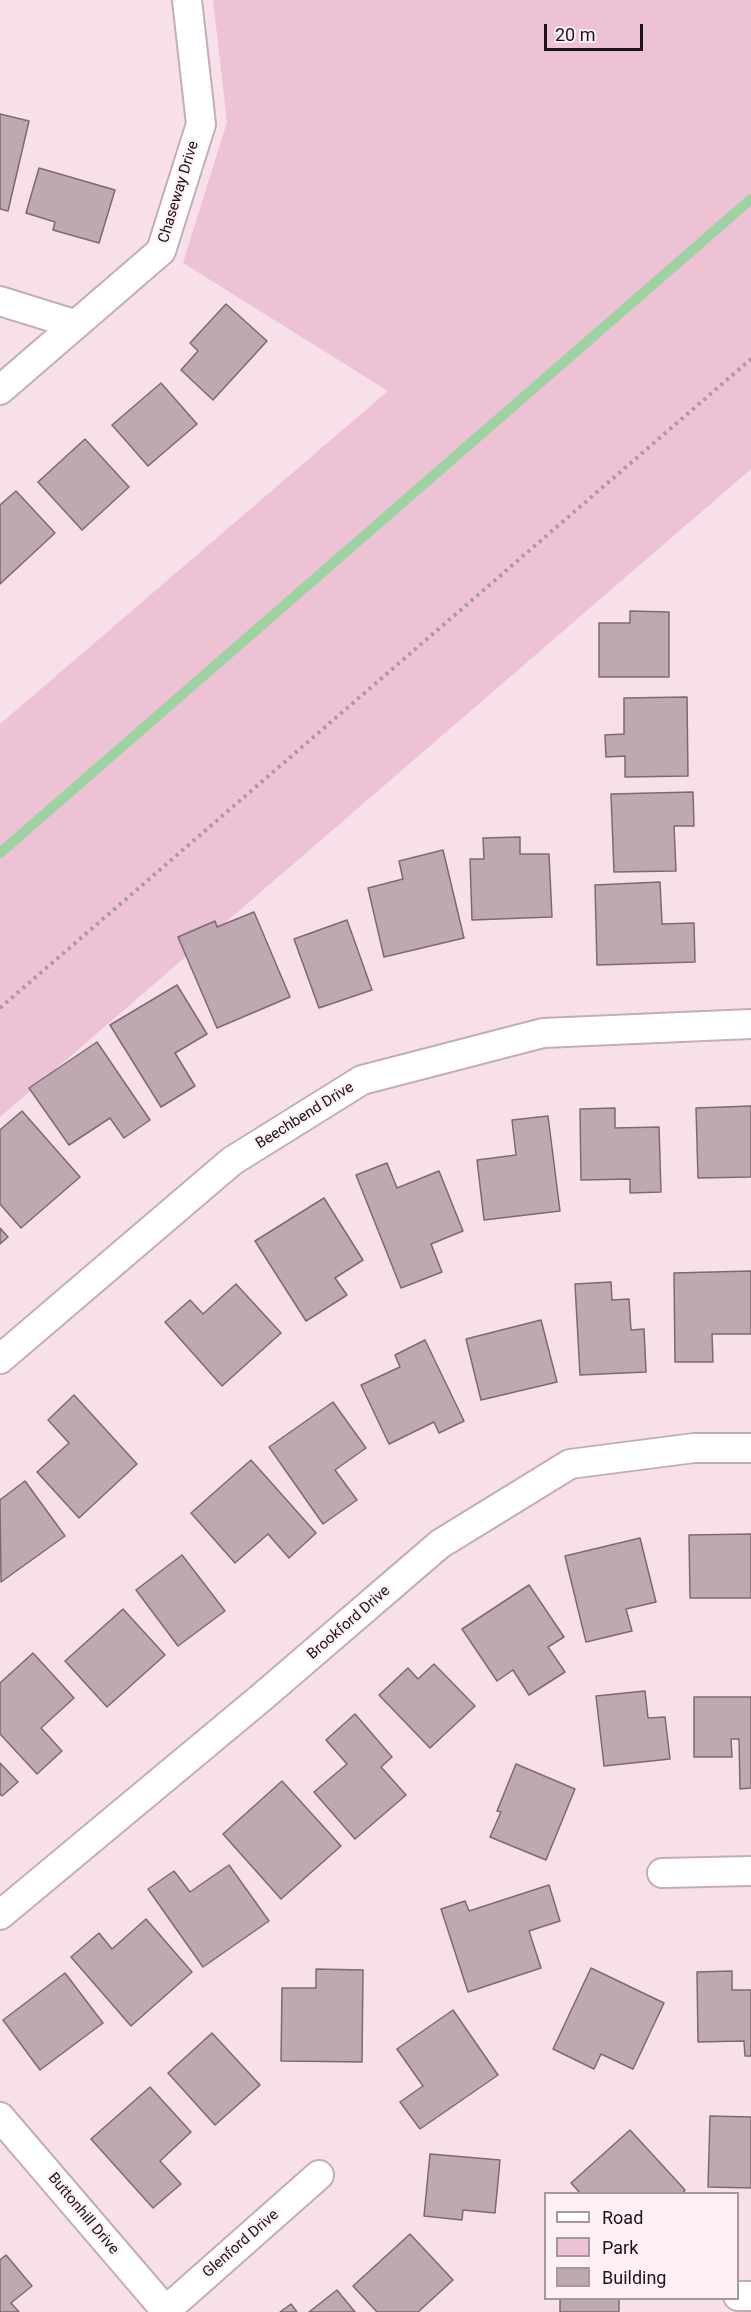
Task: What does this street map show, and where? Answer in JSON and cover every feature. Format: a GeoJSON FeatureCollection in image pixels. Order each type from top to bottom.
{"type":"FeatureCollection","features":[{"type":"Feature","properties":{"kind":"street","name":"Chaseway Drive"},"geometry":{"type":"LineString","coordinates":[[0,390],[161,251],[201,123],[187,0]]}},
{"type":"Feature","properties":{"kind":"street"},"geometry":{"type":"LineString","coordinates":[[0,301],[74,324]]}},
{"type":"Feature","properties":{"kind":"street","name":"Beechbend Drive"},"geometry":{"type":"LineString","coordinates":[[0,1359],[232,1161],[362,1080],[543,1032],[751,1024]]}},
{"type":"Feature","properties":{"kind":"street","name":"Brookford Drive"},"geometry":{"type":"LineString","coordinates":[[0,1915],[440,1545],[510,1501],[570,1464],[693,1448],[751,1448]]}},
{"type":"Feature","properties":{"kind":"street"},"geometry":{"type":"LineString","coordinates":[[662,1873],[751,1871]]}},
{"type":"Feature","properties":{"kind":"street","name":"Buttonhill Drive"},"geometry":{"type":"LineString","coordinates":[[0,2117],[165,2311]]}},
{"type":"Feature","properties":{"kind":"street","name":"Glenford Drive"},"geometry":{"type":"LineString","coordinates":[[165,2311],[319,2175]]}},
{"type":"Feature","properties":{"kind":"path"},"geometry":{"type":"LineString","coordinates":[[0,1008],[751,359]]}},
{"type":"Feature","properties":{"kind":"green space"},"geometry":{"type":"Polygon","coordinates":[[[213,0],[751,0],[751,469],[0,1117],[0,724],[388,391],[183,263],[227,122],[213,0]]]}},
{"type":"Feature","properties":{"kind":"building"},"geometry":{"type":"Polygon","coordinates":[[[0,114],[29,121],[8,211],[0,209],[0,114]]]}},
{"type":"Feature","properties":{"kind":"building"},"geometry":{"type":"Polygon","coordinates":[[[39,168],[115,190],[99,243],[53,230],[55,222],[26,213],[39,168]]]}},
{"type":"Feature","properties":{"kind":"building"},"geometry":{"type":"Polygon","coordinates":[[[226,304],[267,341],[213,400],[181,370],[198,351],[190,343],[226,304]]]}},
{"type":"Feature","properties":{"kind":"building"},"geometry":{"type":"Polygon","coordinates":[[[161,383],[197,424],[148,466],[112,425],[161,383]]]}},
{"type":"Feature","properties":{"kind":"building"},"geometry":{"type":"Polygon","coordinates":[[[85,439],[129,487],[82,530],[38,482],[85,439]]]}},
{"type":"Feature","properties":{"kind":"building"},"geometry":{"type":"Polygon","coordinates":[[[16,491],[55,533],[0,584],[0,505],[16,491]]]}},
{"type":"Feature","properties":{"kind":"building"},"geometry":{"type":"Polygon","coordinates":[[[630,611],[669,612],[669,677],[599,677],[599,623],[630,623],[630,611]]]}},
{"type":"Feature","properties":{"kind":"building"},"geometry":{"type":"Polygon","coordinates":[[[687,697],[688,776],[625,777],[625,756],[606,757],[605,735],[624,734],[624,698],[687,697]]]}},
{"type":"Feature","properties":{"kind":"building"},"geometry":{"type":"Polygon","coordinates":[[[693,792],[694,826],[674,826],[676,871],[614,872],[611,794],[693,792]]]}},
{"type":"Feature","properties":{"kind":"building"},"geometry":{"type":"Polygon","coordinates":[[[520,837],[520,854],[549,854],[552,917],[472,920],[470,859],[484,859],[483,838],[520,837]]]}},
{"type":"Feature","properties":{"kind":"building"},"geometry":{"type":"Polygon","coordinates":[[[443,850],[464,938],[384,957],[368,888],[403,879],[399,861],[443,850]]]}},
{"type":"Feature","properties":{"kind":"building"},"geometry":{"type":"Polygon","coordinates":[[[660,882],[662,924],[694,923],[695,962],[597,965],[595,885],[660,882]]]}},
{"type":"Feature","properties":{"kind":"building"},"geometry":{"type":"Polygon","coordinates":[[[254,912],[290,997],[217,1028],[178,937],[215,921],[217,927],[254,912]]]}},
{"type":"Feature","properties":{"kind":"building"},"geometry":{"type":"Polygon","coordinates":[[[347,920],[372,990],[319,1008],[294,939],[347,920]]]}},
{"type":"Feature","properties":{"kind":"building"},"geometry":{"type":"Polygon","coordinates":[[[177,985],[207,1034],[175,1053],[195,1086],[161,1107],[110,1025],[177,985]]]}},
{"type":"Feature","properties":{"kind":"building"},"geometry":{"type":"Polygon","coordinates":[[[97,1042],[150,1120],[124,1138],[110,1118],[69,1145],[29,1088],[97,1042]]]}},
{"type":"Feature","properties":{"kind":"building"},"geometry":{"type":"Polygon","coordinates":[[[751,1106],[751,1177],[698,1178],[696,1108],[751,1106]]]}},
{"type":"Feature","properties":{"kind":"building"},"geometry":{"type":"Polygon","coordinates":[[[615,1108],[615,1128],[659,1127],[661,1192],[630,1193],[630,1179],[581,1180],[580,1109],[615,1108]]]}},
{"type":"Feature","properties":{"kind":"building"},"geometry":{"type":"Polygon","coordinates":[[[22,1111],[80,1177],[21,1228],[0,1204],[0,1130],[22,1111]]]}},
{"type":"Feature","properties":{"kind":"building"},"geometry":{"type":"Polygon","coordinates":[[[548,1116],[560,1211],[484,1220],[477,1160],[516,1155],[512,1120],[548,1116]]]}},
{"type":"Feature","properties":{"kind":"building"},"geometry":{"type":"Polygon","coordinates":[[[387,1163],[397,1188],[439,1171],[463,1231],[431,1244],[442,1272],[401,1288],[356,1175],[387,1163]]]}},
{"type":"Feature","properties":{"kind":"building"},"geometry":{"type":"Polygon","coordinates":[[[324,1198],[363,1260],[335,1278],[347,1295],[306,1321],[255,1241],[324,1198]]]}},
{"type":"Feature","properties":{"kind":"building"},"geometry":{"type":"Polygon","coordinates":[[[0,1228],[8,1237],[0,1244],[0,1228]]]}},
{"type":"Feature","properties":{"kind":"building"},"geometry":{"type":"Polygon","coordinates":[[[751,1271],[751,1334],[712,1334],[713,1362],[675,1362],[674,1273],[751,1271]]]}},
{"type":"Feature","properties":{"kind":"building"},"geometry":{"type":"Polygon","coordinates":[[[611,1282],[612,1300],[629,1299],[631,1330],[644,1329],[646,1372],[580,1375],[575,1284],[611,1282]]]}},
{"type":"Feature","properties":{"kind":"building"},"geometry":{"type":"Polygon","coordinates":[[[236,1284],[281,1333],[222,1386],[165,1322],[190,1300],[203,1314],[236,1284]]]}},
{"type":"Feature","properties":{"kind":"building"},"geometry":{"type":"Polygon","coordinates":[[[541,1320],[557,1382],[481,1400],[466,1339],[541,1320]]]}},
{"type":"Feature","properties":{"kind":"building"},"geometry":{"type":"Polygon","coordinates":[[[425,1340],[464,1421],[439,1433],[434,1422],[389,1444],[361,1385],[400,1367],[395,1355],[425,1340]]]}},
{"type":"Feature","properties":{"kind":"building"},"geometry":{"type":"Polygon","coordinates":[[[74,1395],[137,1464],[79,1518],[37,1472],[69,1443],[48,1420],[74,1395]]]}},
{"type":"Feature","properties":{"kind":"building"},"geometry":{"type":"Polygon","coordinates":[[[333,1402],[366,1448],[335,1470],[357,1500],[323,1524],[269,1447],[333,1402]]]}},
{"type":"Feature","properties":{"kind":"building"},"geometry":{"type":"Polygon","coordinates":[[[251,1460],[316,1533],[289,1558],[268,1534],[235,1563],[191,1513],[251,1460]]]}},
{"type":"Feature","properties":{"kind":"building"},"geometry":{"type":"Polygon","coordinates":[[[25,1481],[65,1536],[1,1582],[0,1500],[25,1481]]]}},
{"type":"Feature","properties":{"kind":"building"},"geometry":{"type":"Polygon","coordinates":[[[751,1534],[751,1598],[690,1598],[689,1535],[751,1534]]]}},
{"type":"Feature","properties":{"kind":"building"},"geometry":{"type":"Polygon","coordinates":[[[640,1538],[656,1602],[626,1609],[632,1631],[586,1642],[565,1556],[640,1538]]]}},
{"type":"Feature","properties":{"kind":"building"},"geometry":{"type":"Polygon","coordinates":[[[182,1555],[225,1611],[178,1646],[136,1590],[182,1555]]]}},
{"type":"Feature","properties":{"kind":"building"},"geometry":{"type":"Polygon","coordinates":[[[529,1585],[564,1637],[548,1647],[565,1672],[529,1695],[513,1670],[497,1681],[462,1629],[529,1585]]]}},
{"type":"Feature","properties":{"kind":"building"},"geometry":{"type":"Polygon","coordinates":[[[123,1609],[165,1655],[107,1707],[65,1661],[123,1609]]]}},
{"type":"Feature","properties":{"kind":"building"},"geometry":{"type":"Polygon","coordinates":[[[33,1653],[74,1698],[41,1728],[62,1751],[37,1774],[0,1734],[0,1683],[33,1653]]]}},
{"type":"Feature","properties":{"kind":"building"},"geometry":{"type":"Polygon","coordinates":[[[434,1664],[475,1706],[430,1748],[379,1695],[408,1668],[418,1679],[434,1664]]]}},
{"type":"Feature","properties":{"kind":"building"},"geometry":{"type":"Polygon","coordinates":[[[645,1691],[648,1718],[665,1717],[670,1759],[604,1766],[596,1696],[645,1691]]]}},
{"type":"Feature","properties":{"kind":"building"},"geometry":{"type":"Polygon","coordinates":[[[694,1697],[751,1697],[751,1788],[740,1789],[739,1739],[731,1739],[732,1757],[694,1757],[694,1697]]]}},
{"type":"Feature","properties":{"kind":"building"},"geometry":{"type":"Polygon","coordinates":[[[355,1714],[392,1757],[381,1767],[406,1795],[355,1839],[314,1792],[347,1764],[326,1740],[355,1714]]]}},
{"type":"Feature","properties":{"kind":"building"},"geometry":{"type":"Polygon","coordinates":[[[0,1763],[18,1782],[2,1796],[0,1794],[0,1763]]]}},
{"type":"Feature","properties":{"kind":"building"},"geometry":{"type":"Polygon","coordinates":[[[516,1764],[575,1789],[546,1860],[490,1837],[501,1812],[497,1811],[516,1764]]]}},
{"type":"Feature","properties":{"kind":"building"},"geometry":{"type":"Polygon","coordinates":[[[282,1781],[341,1846],[281,1899],[223,1834],[282,1781]]]}},
{"type":"Feature","properties":{"kind":"building"},"geometry":{"type":"Polygon","coordinates":[[[229,1865],[269,1921],[203,1967],[148,1889],[174,1871],[190,1892],[229,1865]]]}},
{"type":"Feature","properties":{"kind":"building"},"geometry":{"type":"Polygon","coordinates":[[[549,1885],[560,1921],[529,1931],[541,1968],[468,1992],[441,1909],[465,1901],[469,1911],[549,1885]]]}},
{"type":"Feature","properties":{"kind":"building"},"geometry":{"type":"Polygon","coordinates":[[[146,1919],[192,1972],[131,2026],[71,1957],[99,1933],[112,1949],[146,1919]]]}},
{"type":"Feature","properties":{"kind":"building"},"geometry":{"type":"Polygon","coordinates":[[[591,1968],[664,2003],[633,2069],[601,2054],[594,2069],[553,2049],[591,1968]]]}},
{"type":"Feature","properties":{"kind":"building"},"geometry":{"type":"Polygon","coordinates":[[[316,1969],[363,1970],[362,2062],[281,2061],[282,1988],[316,1988],[316,1969]]]}},
{"type":"Feature","properties":{"kind":"building"},"geometry":{"type":"Polygon","coordinates":[[[732,1971],[732,1990],[751,1990],[751,2056],[745,2056],[744,2041],[698,2042],[697,1972],[732,1971]]]}},
{"type":"Feature","properties":{"kind":"building"},"geometry":{"type":"Polygon","coordinates":[[[65,1973],[103,2023],[40,2070],[3,2020],[65,1973]]]}},
{"type":"Feature","properties":{"kind":"building"},"geometry":{"type":"Polygon","coordinates":[[[453,2010],[498,2075],[420,2129],[400,2102],[423,2086],[397,2049],[453,2010]]]}},
{"type":"Feature","properties":{"kind":"building"},"geometry":{"type":"Polygon","coordinates":[[[212,2033],[260,2085],[215,2125],[168,2073],[212,2033]]]}},
{"type":"Feature","properties":{"kind":"building"},"geometry":{"type":"Polygon","coordinates":[[[150,2087],[191,2132],[160,2161],[181,2184],[153,2208],[91,2139],[150,2087]]]}},
{"type":"Feature","properties":{"kind":"building"},"geometry":{"type":"Polygon","coordinates":[[[710,2116],[751,2117],[751,2188],[708,2187],[710,2116]]]}},
{"type":"Feature","properties":{"kind":"building"},"geometry":{"type":"Polygon","coordinates":[[[630,2130],[685,2190],[684,2192],[579,2192],[571,2183],[630,2130]]]}},
{"type":"Feature","properties":{"kind":"building"},"geometry":{"type":"Polygon","coordinates":[[[430,2154],[500,2160],[495,2213],[463,2210],[462,2220],[424,2216],[430,2154]]]}},
{"type":"Feature","properties":{"kind":"building"},"geometry":{"type":"Polygon","coordinates":[[[410,2234],[453,2280],[418,2312],[377,2312],[353,2286],[410,2234]]]}},
{"type":"Feature","properties":{"kind":"building"},"geometry":{"type":"Polygon","coordinates":[[[6,2255],[32,2286],[11,2303],[19,2312],[0,2312],[0,2260],[6,2255]]]}},
{"type":"Feature","properties":{"kind":"building"},"geometry":{"type":"Polygon","coordinates":[[[337,2290],[355,2312],[309,2312],[337,2290]]]}},
{"type":"Feature","properties":{"kind":"building"},"geometry":{"type":"Polygon","coordinates":[[[560,2300],[619,2300],[619,2312],[560,2312],[560,2300]]]}},
{"type":"Feature","properties":{"kind":"building"},"geometry":{"type":"Polygon","coordinates":[[[291,2304],[297,2312],[280,2312],[291,2304]]]}},
{"type":"Feature","properties":{"kind":"waterway"},"geometry":{"type":"LineString","coordinates":[[0,853],[751,199]]}}]}
